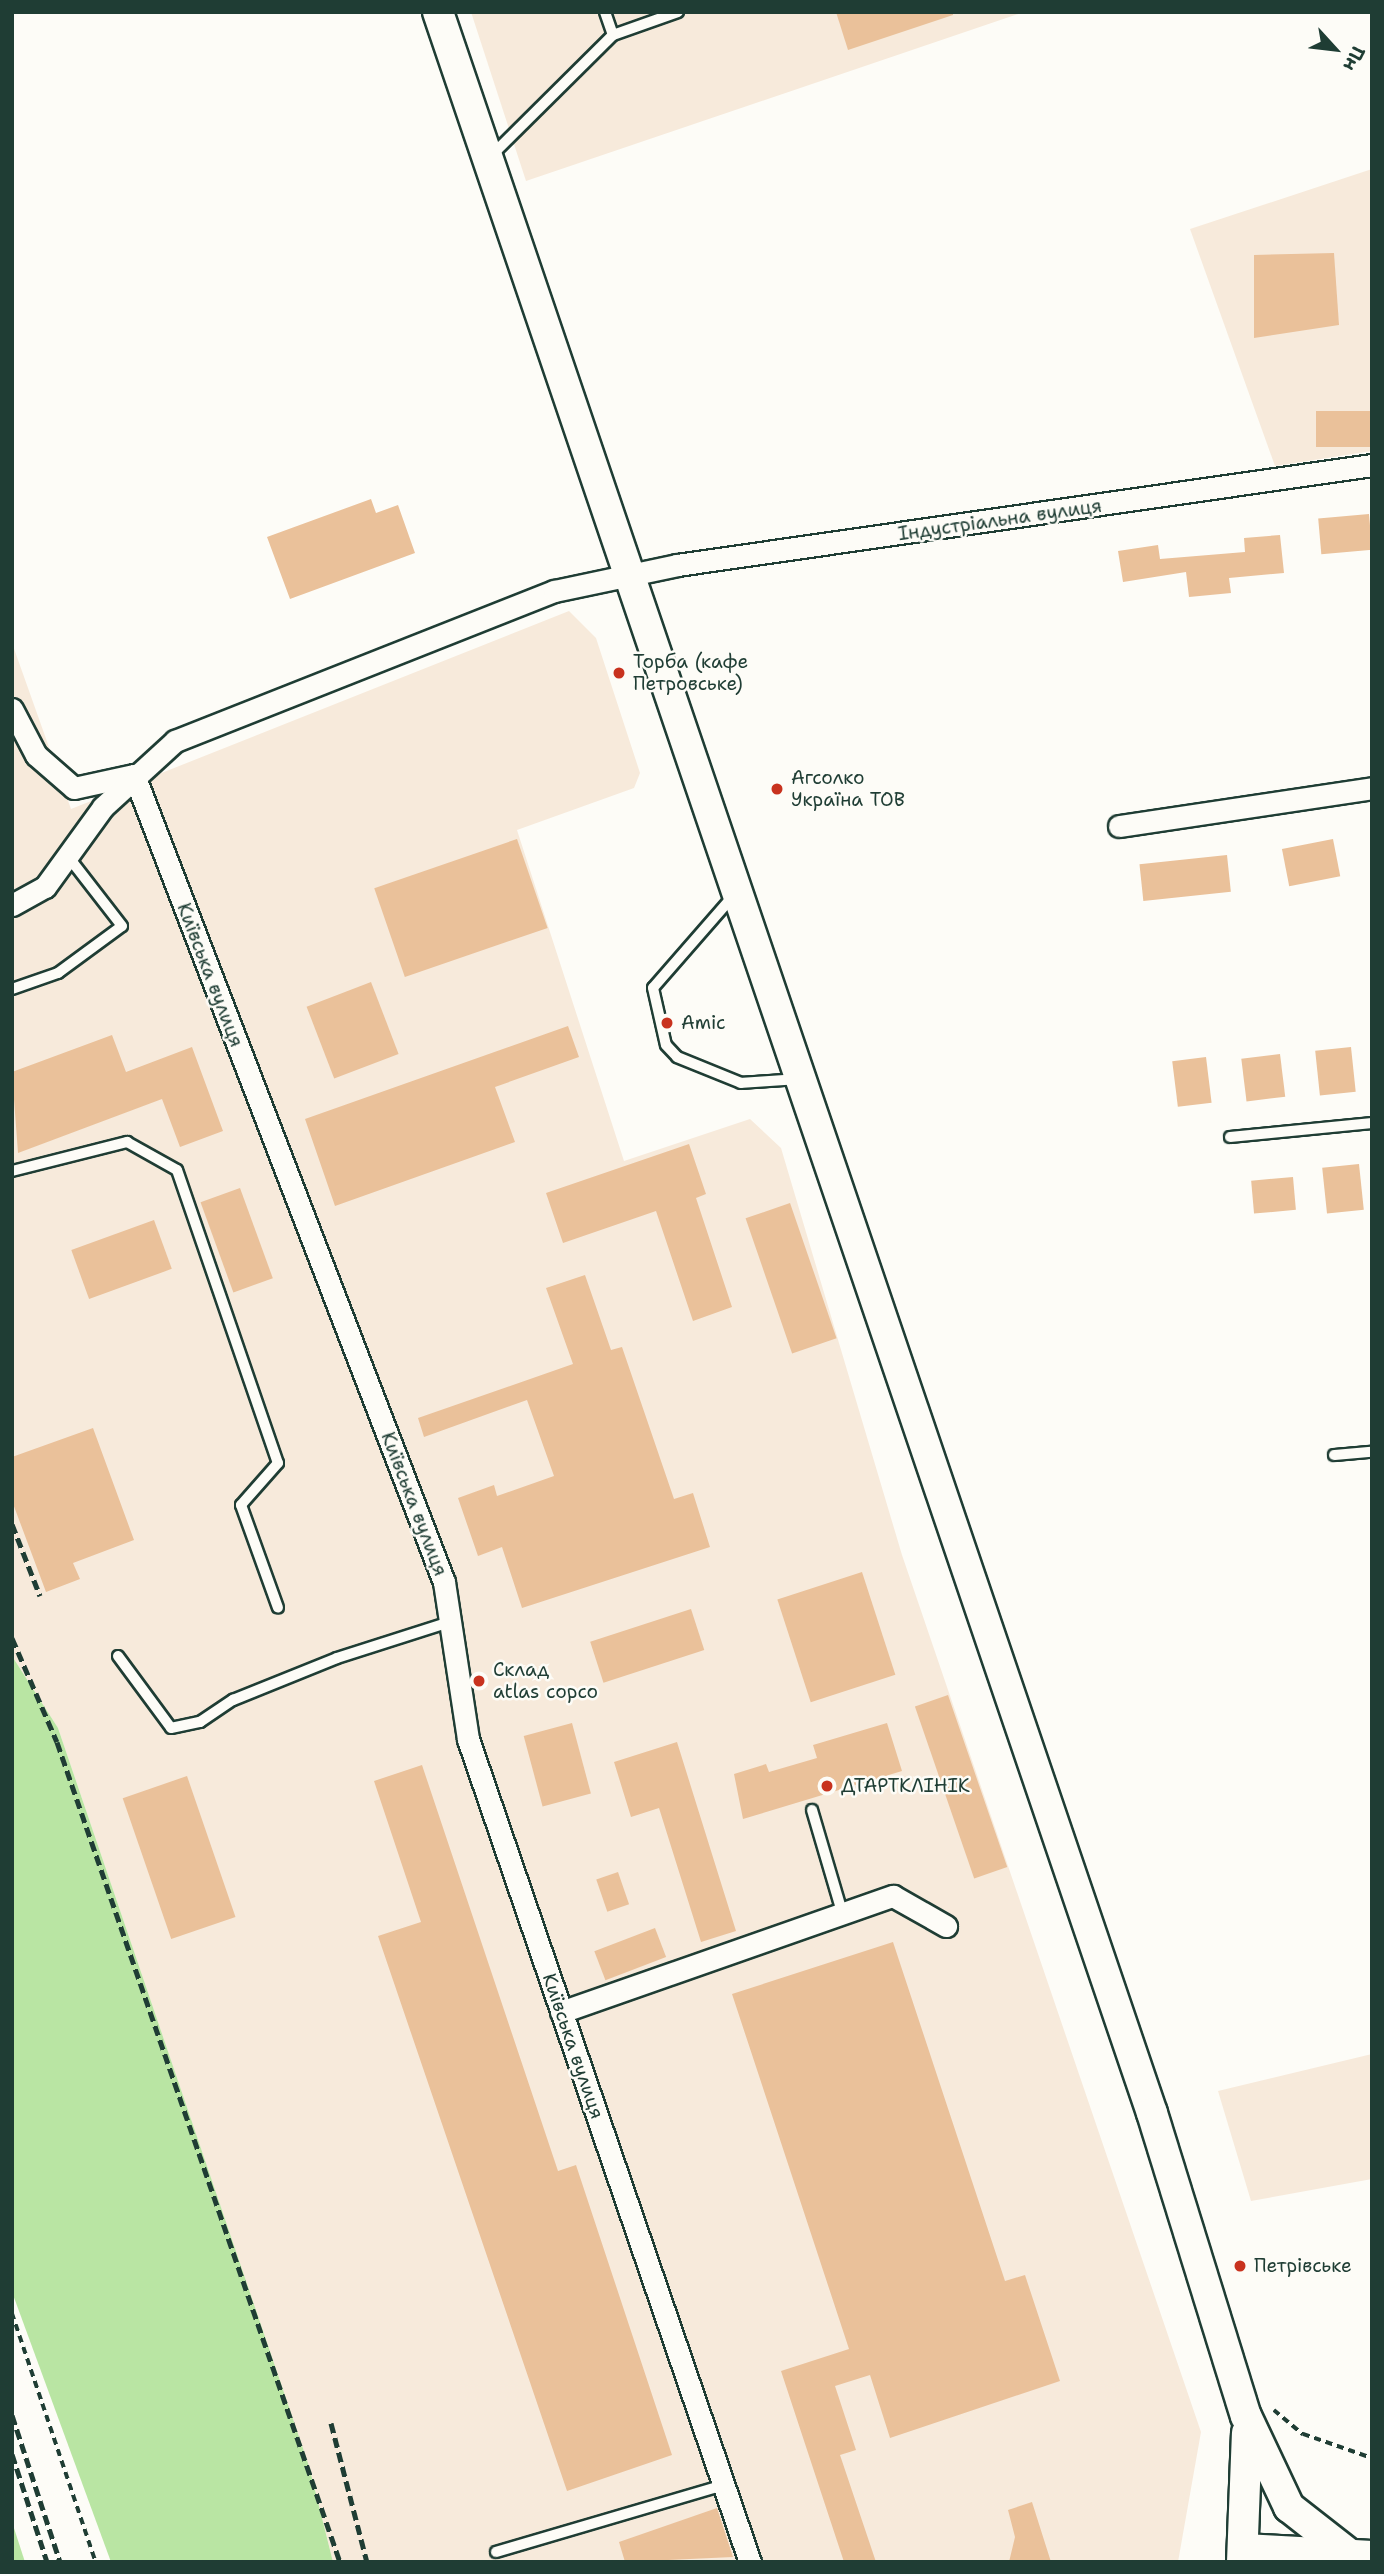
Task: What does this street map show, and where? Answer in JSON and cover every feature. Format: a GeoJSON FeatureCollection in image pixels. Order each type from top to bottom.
{"type":"FeatureCollection","features":[{"type":"Feature","properties":{"kind":"main road"},"geometry":{"type":"LineString","coordinates":[[438,12],[486,160],[1147,2100],[1260,2413],[1289,2507],[1356,2557]]}},
{"type":"Feature","properties":{"kind":"main road"},"geometry":{"type":"LineString","coordinates":[[1260,2413],[1243,2555],[1356,2557]]}},
{"type":"Feature","properties":{"kind":"street","name":"Індустріальна вулиця"},"geometry":{"type":"LineString","coordinates":[[12,905],[45,887],[67,855],[134,775],[175,741],[554,591],[627,573],[1372,465]]}},
{"type":"Feature","properties":{"kind":"street"},"geometry":{"type":"LineString","coordinates":[[12,709],[36,755],[74,788],[134,775]]}},
{"type":"Feature","properties":{"kind":"street","name":"Київська вулиця"},"geometry":{"type":"LineString","coordinates":[[134,775],[439,1569],[468,1739],[750,2562]]}},
{"type":"Feature","properties":{"kind":"street"},"geometry":{"type":"LineString","coordinates":[[1119,826],[1372,788]]}},
{"type":"Feature","properties":{"kind":"street"},"geometry":{"type":"LineString","coordinates":[[561,2012],[894,1896],[946,1926]]}},
{"type":"Feature","properties":{"kind":"lane"},"geometry":{"type":"LineString","coordinates":[[605,12],[613,35]]}},
{"type":"Feature","properties":{"kind":"lane"},"geometry":{"type":"LineString","coordinates":[[486,160],[613,35],[678,12]]}},
{"type":"Feature","properties":{"kind":"lane"},"geometry":{"type":"LineString","coordinates":[[12,989],[58,973],[122,926],[67,855]]}},
{"type":"Feature","properties":{"kind":"lane"},"geometry":{"type":"LineString","coordinates":[[736,893],[659,974],[651,1002],[666,1045],[684,1061],[741,1083],[799,1079]]}},
{"type":"Feature","properties":{"kind":"lane"},"geometry":{"type":"LineString","coordinates":[[1230,1137],[1372,1123]]}},
{"type":"Feature","properties":{"kind":"lane"},"geometry":{"type":"LineString","coordinates":[[12,1171],[127,1142],[177,1170],[278,1463],[241,1505],[278,1608]]}},
{"type":"Feature","properties":{"kind":"lane"},"geometry":{"type":"LineString","coordinates":[[1334,1455],[1372,1452]]}},
{"type":"Feature","properties":{"kind":"lane"},"geometry":{"type":"LineString","coordinates":[[118,1656],[171,1728],[200,1722],[233,1700],[337,1658],[450,1622]]}},
{"type":"Feature","properties":{"kind":"lane"},"geometry":{"type":"LineString","coordinates":[[812,1810],[842,1912]]}},
{"type":"Feature","properties":{"kind":"lane"},"geometry":{"type":"LineString","coordinates":[[496,2552],[723,2485]]}},
{"type":"Feature","properties":{"kind":"path"},"geometry":{"type":"LineString","coordinates":[[12,2313],[96,2562]]}},
{"type":"Feature","properties":{"kind":"path"},"geometry":{"type":"LineString","coordinates":[[1260,2413],[1303,2434],[1372,2458]]}},
{"type":"Feature","properties":{"kind":"shaded area"},"geometry":{"type":"Polygon","coordinates":[[[471,12],[1024,12],[526,181],[471,12]]]}},
{"type":"Feature","properties":{"kind":"shaded area"},"geometry":{"type":"Polygon","coordinates":[[[1372,169],[1372,451],[1275,466],[1190,229],[1372,169]]]}},
{"type":"Feature","properties":{"kind":"shaded area"},"geometry":{"type":"Polygon","coordinates":[[[569,611],[596,638],[640,773],[634,788],[517,830],[624,1161],[750,1119],[781,1148],[902,1555],[1201,2432],[1178,2562],[333,2562],[309,2466],[58,1728],[12,1656],[12,643],[71,809],[569,611]]]}},
{"type":"Feature","properties":{"kind":"shaded area"},"geometry":{"type":"Polygon","coordinates":[[[1372,2054],[1372,2179],[1251,2201],[1218,2091],[1372,2054]]]}},
{"type":"Feature","properties":{"kind":"green space"},"geometry":{"type":"Polygon","coordinates":[[[12,1656],[58,1728],[309,2466],[333,2562],[111,2562],[12,2292],[12,1656]]]}},
{"type":"Feature","properties":{"kind":"green space"},"geometry":{"type":"Polygon","coordinates":[[[12,2522],[25,2562],[12,2562],[12,2522]]]}},
{"type":"Feature","properties":{"kind":"building"},"geometry":{"type":"Polygon","coordinates":[[[836,12],[953,12],[953,15],[848,50],[836,12]]]}},
{"type":"Feature","properties":{"kind":"building"},"geometry":{"type":"Polygon","coordinates":[[[1334,253],[1339,325],[1254,338],[1254,255],[1334,253]]]}},
{"type":"Feature","properties":{"kind":"building"},"geometry":{"type":"Polygon","coordinates":[[[1316,411],[1372,411],[1372,447],[1316,447],[1316,411]]]}},
{"type":"Feature","properties":{"kind":"building"},"geometry":{"type":"Polygon","coordinates":[[[371,499],[376,513],[398,505],[415,553],[290,599],[267,537],[371,499]]]}},
{"type":"Feature","properties":{"kind":"building"},"geometry":{"type":"Polygon","coordinates":[[[1369,514],[1372,550],[1321,554],[1318,518],[1369,514]]]}},
{"type":"Feature","properties":{"kind":"building"},"geometry":{"type":"Polygon","coordinates":[[[1280,535],[1284,573],[1229,578],[1231,593],[1189,597],[1186,572],[1123,582],[1118,551],[1158,545],[1160,559],[1245,552],[1244,538],[1280,535]]]}},
{"type":"Feature","properties":{"kind":"building"},"geometry":{"type":"Polygon","coordinates":[[[517,839],[548,928],[405,977],[374,888],[517,839]]]}},
{"type":"Feature","properties":{"kind":"building"},"geometry":{"type":"Polygon","coordinates":[[[1333,839],[1340,876],[1289,886],[1282,849],[1333,839]]]}},
{"type":"Feature","properties":{"kind":"building"},"geometry":{"type":"Polygon","coordinates":[[[1227,855],[1231,892],[1143,901],[1139,864],[1227,855]]]}},
{"type":"Feature","properties":{"kind":"building"},"geometry":{"type":"Polygon","coordinates":[[[371,982],[399,1054],[334,1079],[307,1007],[371,982]]]}},
{"type":"Feature","properties":{"kind":"building"},"geometry":{"type":"Polygon","coordinates":[[[568,1026],[579,1057],[495,1087],[515,1142],[335,1206],[305,1119],[568,1026]]]}},
{"type":"Feature","properties":{"kind":"building"},"geometry":{"type":"Polygon","coordinates":[[[112,1035],[126,1072],[192,1047],[223,1131],[180,1147],[162,1099],[18,1153],[12,1072],[112,1035]]]}},
{"type":"Feature","properties":{"kind":"building"},"geometry":{"type":"Polygon","coordinates":[[[1351,1047],[1356,1092],[1320,1096],[1315,1051],[1351,1047]]]}},
{"type":"Feature","properties":{"kind":"building"},"geometry":{"type":"Polygon","coordinates":[[[1280,1054],[1285,1097],[1247,1101],[1241,1059],[1280,1054]]]}},
{"type":"Feature","properties":{"kind":"building"},"geometry":{"type":"Polygon","coordinates":[[[1206,1057],[1212,1103],[1178,1107],[1172,1061],[1206,1057]]]}},
{"type":"Feature","properties":{"kind":"building"},"geometry":{"type":"Polygon","coordinates":[[[689,1144],[706,1194],[696,1198],[732,1307],[693,1321],[656,1211],[563,1243],[546,1193],[689,1144]]]}},
{"type":"Feature","properties":{"kind":"building"},"geometry":{"type":"Polygon","coordinates":[[[1359,1164],[1364,1210],[1327,1214],[1322,1168],[1359,1164]]]}},
{"type":"Feature","properties":{"kind":"building"},"geometry":{"type":"Polygon","coordinates":[[[1293,1177],[1296,1210],[1254,1214],[1251,1181],[1293,1177]]]}},
{"type":"Feature","properties":{"kind":"building"},"geometry":{"type":"Polygon","coordinates":[[[240,1188],[273,1278],[233,1293],[201,1202],[240,1188]]]}},
{"type":"Feature","properties":{"kind":"building"},"geometry":{"type":"Polygon","coordinates":[[[790,1203],[837,1338],[792,1354],[746,1218],[790,1203]]]}},
{"type":"Feature","properties":{"kind":"building"},"geometry":{"type":"Polygon","coordinates":[[[154,1220],[172,1269],[89,1299],[71,1250],[154,1220]]]}},
{"type":"Feature","properties":{"kind":"building"},"geometry":{"type":"Polygon","coordinates":[[[585,1275],[611,1350],[622,1347],[674,1499],[693,1493],[710,1547],[522,1608],[502,1547],[478,1556],[458,1498],[494,1485],[497,1496],[554,1476],[527,1400],[424,1437],[418,1418],[573,1364],[546,1288],[585,1275]]]}},
{"type":"Feature","properties":{"kind":"building"},"geometry":{"type":"Polygon","coordinates":[[[93,1428],[134,1540],[73,1563],[80,1579],[46,1592],[12,1501],[12,1457],[93,1428]]]}},
{"type":"Feature","properties":{"kind":"building"},"geometry":{"type":"Polygon","coordinates":[[[862,1572],[895,1675],[811,1702],[777,1600],[862,1572]]]}},
{"type":"Feature","properties":{"kind":"building"},"geometry":{"type":"Polygon","coordinates":[[[691,1609],[704,1650],[603,1683],[590,1642],[691,1609]]]}},
{"type":"Feature","properties":{"kind":"building"},"geometry":{"type":"Polygon","coordinates":[[[948,1695],[1007,1867],[974,1878],[915,1706],[948,1695]]]}},
{"type":"Feature","properties":{"kind":"building"},"geometry":{"type":"Polygon","coordinates":[[[572,1723],[591,1794],[543,1806],[524,1736],[572,1723]]]}},
{"type":"Feature","properties":{"kind":"building"},"geometry":{"type":"Polygon","coordinates":[[[887,1723],[902,1771],[743,1819],[734,1774],[766,1764],[769,1772],[817,1758],[813,1745],[887,1723]]]}},
{"type":"Feature","properties":{"kind":"building"},"geometry":{"type":"Polygon","coordinates":[[[677,1742],[736,1931],[701,1942],[659,1808],[631,1817],[614,1762],[677,1742]]]}},
{"type":"Feature","properties":{"kind":"building"},"geometry":{"type":"Polygon","coordinates":[[[422,1765],[558,2171],[576,2165],[672,2455],[567,2491],[378,1936],[421,1922],[374,1781],[422,1765]]]}},
{"type":"Feature","properties":{"kind":"building"},"geometry":{"type":"Polygon","coordinates":[[[187,1776],[236,1917],[171,1939],[123,1798],[187,1776]]]}},
{"type":"Feature","properties":{"kind":"building"},"geometry":{"type":"Polygon","coordinates":[[[618,1872],[629,1904],[607,1912],[596,1879],[618,1872]]]}},
{"type":"Feature","properties":{"kind":"building"},"geometry":{"type":"Polygon","coordinates":[[[655,1928],[666,1957],[605,1980],[594,1951],[655,1928]]]}},
{"type":"Feature","properties":{"kind":"building"},"geometry":{"type":"Polygon","coordinates":[[[893,1942],[1005,2281],[1025,2275],[1060,2381],[890,2438],[870,2375],[835,2386],[856,2450],[840,2455],[876,2562],[844,2562],[781,2371],[849,2349],[732,1994],[893,1942]]]}},
{"type":"Feature","properties":{"kind":"building"},"geometry":{"type":"Polygon","coordinates":[[[1032,2502],[1051,2562],[1009,2562],[1015,2537],[1008,2510],[1032,2502]]]}},
{"type":"Feature","properties":{"kind":"building"},"geometry":{"type":"Polygon","coordinates":[[[717,2508],[733,2557],[625,2562],[619,2542],[717,2508]]]}},
{"type":"Feature","properties":{"kind":"railway"},"geometry":{"type":"LineString","coordinates":[[12,1524],[40,1596]]}},
{"type":"Feature","properties":{"kind":"railway"},"geometry":{"type":"LineString","coordinates":[[12,1638],[57,1742],[340,2562]]}},
{"type":"Feature","properties":{"kind":"railway"},"geometry":{"type":"LineString","coordinates":[[12,2415],[60,2562]]}},
{"type":"Feature","properties":{"kind":"railway"},"geometry":{"type":"LineString","coordinates":[[331,2423],[367,2562]]}},
{"type":"Feature","properties":{"kind":"railway"},"geometry":{"type":"LineString","coordinates":[[12,2454],[47,2562]]}},
{"type":"Feature","properties":{"kind":"place","name":"Торба (кафе Петровське)"},"geometry":{"type":"Point","coordinates":[619,673]}},
{"type":"Feature","properties":{"kind":"place","name":"Агсолко Україна ТОВ"},"geometry":{"type":"Point","coordinates":[777,789]}},
{"type":"Feature","properties":{"kind":"place","name":"Amic"},"geometry":{"type":"Point","coordinates":[667,1023]}},
{"type":"Feature","properties":{"kind":"place","name":"Склад atlas copco"},"geometry":{"type":"Point","coordinates":[479,1681]}},
{"type":"Feature","properties":{"kind":"place","name":"ДТАРТКЛІНІК"},"geometry":{"type":"Point","coordinates":[827,1786]}},
{"type":"Feature","properties":{"kind":"place","name":"Петрівське"},"geometry":{"type":"Point","coordinates":[1240,2266]}}]}
